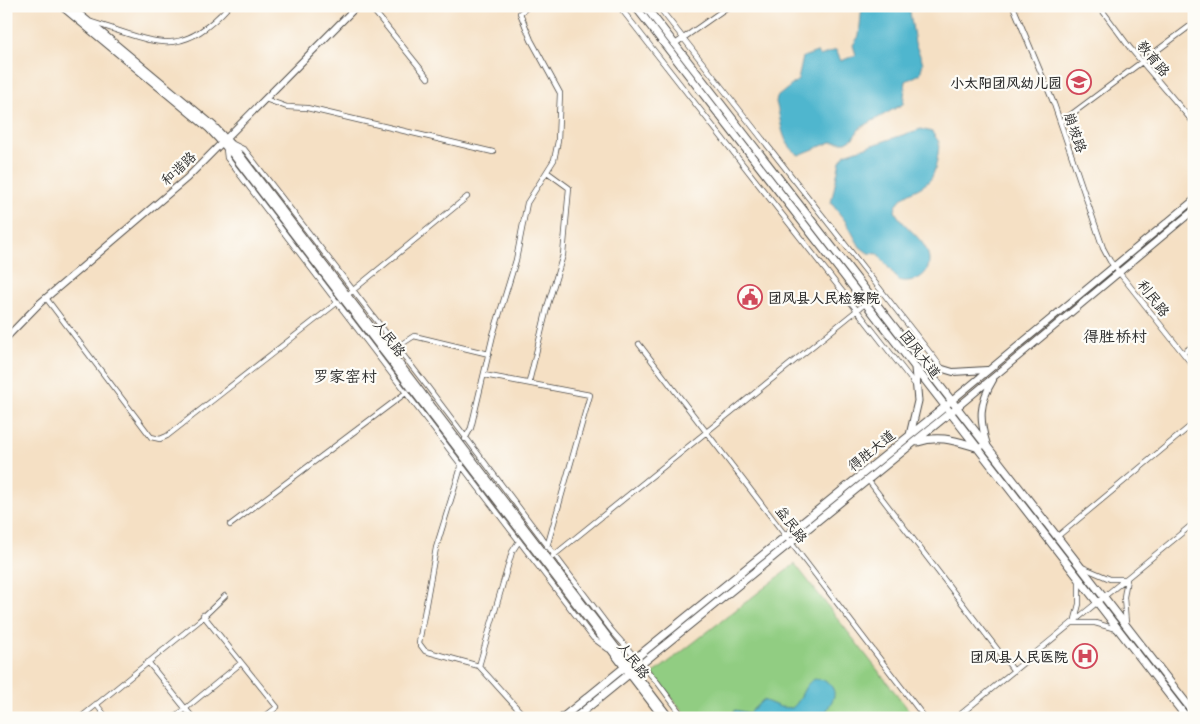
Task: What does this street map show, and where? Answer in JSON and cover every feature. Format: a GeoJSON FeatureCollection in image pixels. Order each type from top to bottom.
{"type":"FeatureCollection","features":[{"type":"Feature","properties":{"kind":"main road","name":"团风大道"},"geometry":{"type":"LineString","coordinates":[[635,6],[980,448],[1187,718]]}},
{"type":"Feature","properties":{"kind":"main road","name":"团风大道"},"geometry":{"type":"LineString","coordinates":[[645,6],[958,407],[1194,714]]}},
{"type":"Feature","properties":{"kind":"main road"},"geometry":{"type":"LineString","coordinates":[[910,435],[917,408],[918,389],[915,365]]}},
{"type":"Feature","properties":{"kind":"main road","name":"得胜大道"},"geometry":{"type":"LineString","coordinates":[[562,718],[946,406]]}},
{"type":"Feature","properties":{"kind":"main road","name":"得胜大道"},"geometry":{"type":"LineString","coordinates":[[575,718],[951,412]]}},
{"type":"Feature","properties":{"kind":"main road"},"geometry":{"type":"LineString","coordinates":[[913,444],[941,438],[980,448]]}},
{"type":"Feature","properties":{"kind":"street","name":"人民路"},"geometry":{"type":"LineString","coordinates":[[61,6],[226,143]]}},
{"type":"Feature","properties":{"kind":"street","name":"人民路"},"geometry":{"type":"LineString","coordinates":[[70,6],[213,125],[549,557],[626,666],[670,718]]}},
{"type":"Feature","properties":{"kind":"street"},"geometry":{"type":"LineString","coordinates":[[88,21],[155,41],[173,43],[191,38],[202,32],[229,6]]}},
{"type":"Feature","properties":{"kind":"street","name":"和谐路"},"geometry":{"type":"LineString","coordinates":[[6,338],[46,298],[226,143],[357,6]]}},
{"type":"Feature","properties":{"kind":"street"},"geometry":{"type":"LineString","coordinates":[[370,6],[428,78]]}},
{"type":"Feature","properties":{"kind":"street"},"geometry":{"type":"LineString","coordinates":[[462,445],[471,428],[489,354],[516,260],[527,203],[554,160],[558,140],[561,100],[558,89],[531,40],[520,13],[529,6]]}},
{"type":"Feature","properties":{"kind":"street"},"geometry":{"type":"LineString","coordinates":[[619,6],[918,389]]}},
{"type":"Feature","properties":{"kind":"street"},"geometry":{"type":"LineString","coordinates":[[658,6],[945,371]]}},
{"type":"Feature","properties":{"kind":"street"},"geometry":{"type":"LineString","coordinates":[[675,44],[729,6]]}},
{"type":"Feature","properties":{"kind":"street","name":"崩坡路"},"geometry":{"type":"LineString","coordinates":[[1013,6],[1061,122],[1096,229],[1114,266]]}},
{"type":"Feature","properties":{"kind":"street","name":"教育路"},"geometry":{"type":"LineString","coordinates":[[1099,6],[1142,62],[1194,123]]}},
{"type":"Feature","properties":{"kind":"street"},"geometry":{"type":"LineString","coordinates":[[1061,122],[1194,23]]}},
{"type":"Feature","properties":{"kind":"street"},"geometry":{"type":"LineString","coordinates":[[266,99],[287,107],[307,108],[493,152]]}},
{"type":"Feature","properties":{"kind":"street"},"geometry":{"type":"LineString","coordinates":[[226,143],[227,158],[345,296],[397,347],[547,547],[549,557],[636,658],[684,718]]}},
{"type":"Feature","properties":{"kind":"street"},"geometry":{"type":"LineString","coordinates":[[529,382],[564,249],[569,188],[547,172]]}},
{"type":"Feature","properties":{"kind":"street"},"geometry":{"type":"LineString","coordinates":[[46,298],[151,437],[160,439],[168,436],[467,198]]}},
{"type":"Feature","properties":{"kind":"street","name":"得胜大道"},"geometry":{"type":"LineString","coordinates":[[946,406],[1194,200]]}},
{"type":"Feature","properties":{"kind":"street","name":"得胜大道"},"geometry":{"type":"LineString","coordinates":[[951,412],[1194,210]]}},
{"type":"Feature","properties":{"kind":"street","name":"利民路"},"geometry":{"type":"LineString","coordinates":[[1114,266],[1194,367]]}},
{"type":"Feature","properties":{"kind":"street","name":"人民路"},"geometry":{"type":"LineString","coordinates":[[345,296],[611,651],[626,666]]}},
{"type":"Feature","properties":{"kind":"street"},"geometry":{"type":"LineString","coordinates":[[345,296],[406,393],[593,638],[611,651]]}},
{"type":"Feature","properties":{"kind":"street"},"geometry":{"type":"LineString","coordinates":[[549,557],[866,303]]}},
{"type":"Feature","properties":{"kind":"street"},"geometry":{"type":"LineString","coordinates":[[397,347],[414,336],[489,354]]}},
{"type":"Feature","properties":{"kind":"street","name":"益民路"},"geometry":{"type":"LineString","coordinates":[[639,344],[925,718]]}},
{"type":"Feature","properties":{"kind":"street"},"geometry":{"type":"LineString","coordinates":[[1183,353],[1194,345]]}},
{"type":"Feature","properties":{"kind":"street"},"geometry":{"type":"LineString","coordinates":[[923,363],[945,371],[968,373],[991,369]]}},
{"type":"Feature","properties":{"kind":"street"},"geometry":{"type":"LineString","coordinates":[[484,375],[590,395],[547,547],[549,557]]}},
{"type":"Feature","properties":{"kind":"street"},"geometry":{"type":"LineString","coordinates":[[987,445],[981,424],[981,408],[996,375]]}},
{"type":"Feature","properties":{"kind":"street"},"geometry":{"type":"LineString","coordinates":[[230,525],[413,388]]}},
{"type":"Feature","properties":{"kind":"street"},"geometry":{"type":"LineString","coordinates":[[1058,536],[1194,423]]}},
{"type":"Feature","properties":{"kind":"street"},"geometry":{"type":"LineString","coordinates":[[464,457],[436,548],[419,643],[425,651],[479,666],[526,718]]}},
{"type":"Feature","properties":{"kind":"street"},"geometry":{"type":"LineString","coordinates":[[868,480],[1014,671]]}},
{"type":"Feature","properties":{"kind":"street"},"geometry":{"type":"LineString","coordinates":[[956,718],[1105,598],[1194,523]]}},
{"type":"Feature","properties":{"kind":"street"},"geometry":{"type":"LineString","coordinates":[[479,666],[512,552],[520,541]]}},
{"type":"Feature","properties":{"kind":"street"},"geometry":{"type":"LineString","coordinates":[[1081,567],[1110,579],[1127,579]]}},
{"type":"Feature","properties":{"kind":"street"},"geometry":{"type":"LineString","coordinates":[[1074,623],[1080,597],[1078,576]]}},
{"type":"Feature","properties":{"kind":"street"},"geometry":{"type":"LineString","coordinates":[[1126,625],[1124,597],[1127,579]]}},
{"type":"Feature","properties":{"kind":"street"},"geometry":{"type":"LineString","coordinates":[[80,718],[225,596]]}},
{"type":"Feature","properties":{"kind":"street"},"geometry":{"type":"LineString","coordinates":[[203,615],[277,707],[263,718]]}},
{"type":"Feature","properties":{"kind":"street"},"geometry":{"type":"LineString","coordinates":[[1074,623],[1095,623],[1120,631]]}},
{"type":"Feature","properties":{"kind":"street"},"geometry":{"type":"LineString","coordinates":[[148,662],[193,718]]}},
{"type":"Feature","properties":{"kind":"street"},"geometry":{"type":"LineString","coordinates":[[174,718],[241,663]]}},
{"type":"Feature","properties":{"kind":"street","name":"人民路"},"geometry":{"type":"LineString","coordinates":[[631,672],[663,718]]}},
{"type":"Feature","properties":{"kind":"street"},"geometry":{"type":"LineString","coordinates":[[96,704],[108,718]]}},
{"type":"Feature","properties":{"kind":"green space"},"geometry":{"type":"Polygon","coordinates":[[[795,564],[915,718],[688,718],[653,674],[795,564]]]}},
{"type":"Feature","properties":{"kind":"water"},"geometry":{"type":"Polygon","coordinates":[[[862,6],[909,6],[915,43],[923,63],[920,74],[906,81],[903,104],[860,128],[853,138],[846,142],[831,142],[799,155],[785,138],[776,102],[777,97],[798,80],[803,57],[817,52],[820,56],[836,50],[841,61],[856,55],[853,45],[859,36],[862,6]]]}},
{"type":"Feature","properties":{"kind":"water"},"geometry":{"type":"Polygon","coordinates":[[[921,129],[932,132],[939,142],[935,169],[928,182],[901,199],[895,211],[923,244],[929,259],[928,268],[919,278],[903,281],[898,280],[878,254],[868,253],[860,247],[846,222],[831,203],[840,161],[845,154],[921,129]]]}},
{"type":"Feature","properties":{"kind":"water"},"geometry":{"type":"Polygon","coordinates":[[[815,679],[825,680],[834,690],[833,699],[825,718],[732,717],[735,710],[749,713],[763,700],[780,707],[792,708],[796,705],[807,685],[815,679]]]}},
{"type":"Feature","properties":{"kind":"place","name":"小太阳团风幼儿园"},"geometry":{"type":"Point","coordinates":[1079,82]}},
{"type":"Feature","properties":{"kind":"place","name":"团风县人民检察院"},"geometry":{"type":"Point","coordinates":[750,297]}},
{"type":"Feature","properties":{"kind":"place","name":"团风县人民医院"},"geometry":{"type":"Point","coordinates":[1085,656]}},
{"type":"Feature","properties":{"kind":"district","name":"得胜桥村"},"geometry":{"type":"Point","coordinates":[1115,335]}},
{"type":"Feature","properties":{"kind":"district","name":"罗家窑村"},"geometry":{"type":"Point","coordinates":[345,375]}}]}
